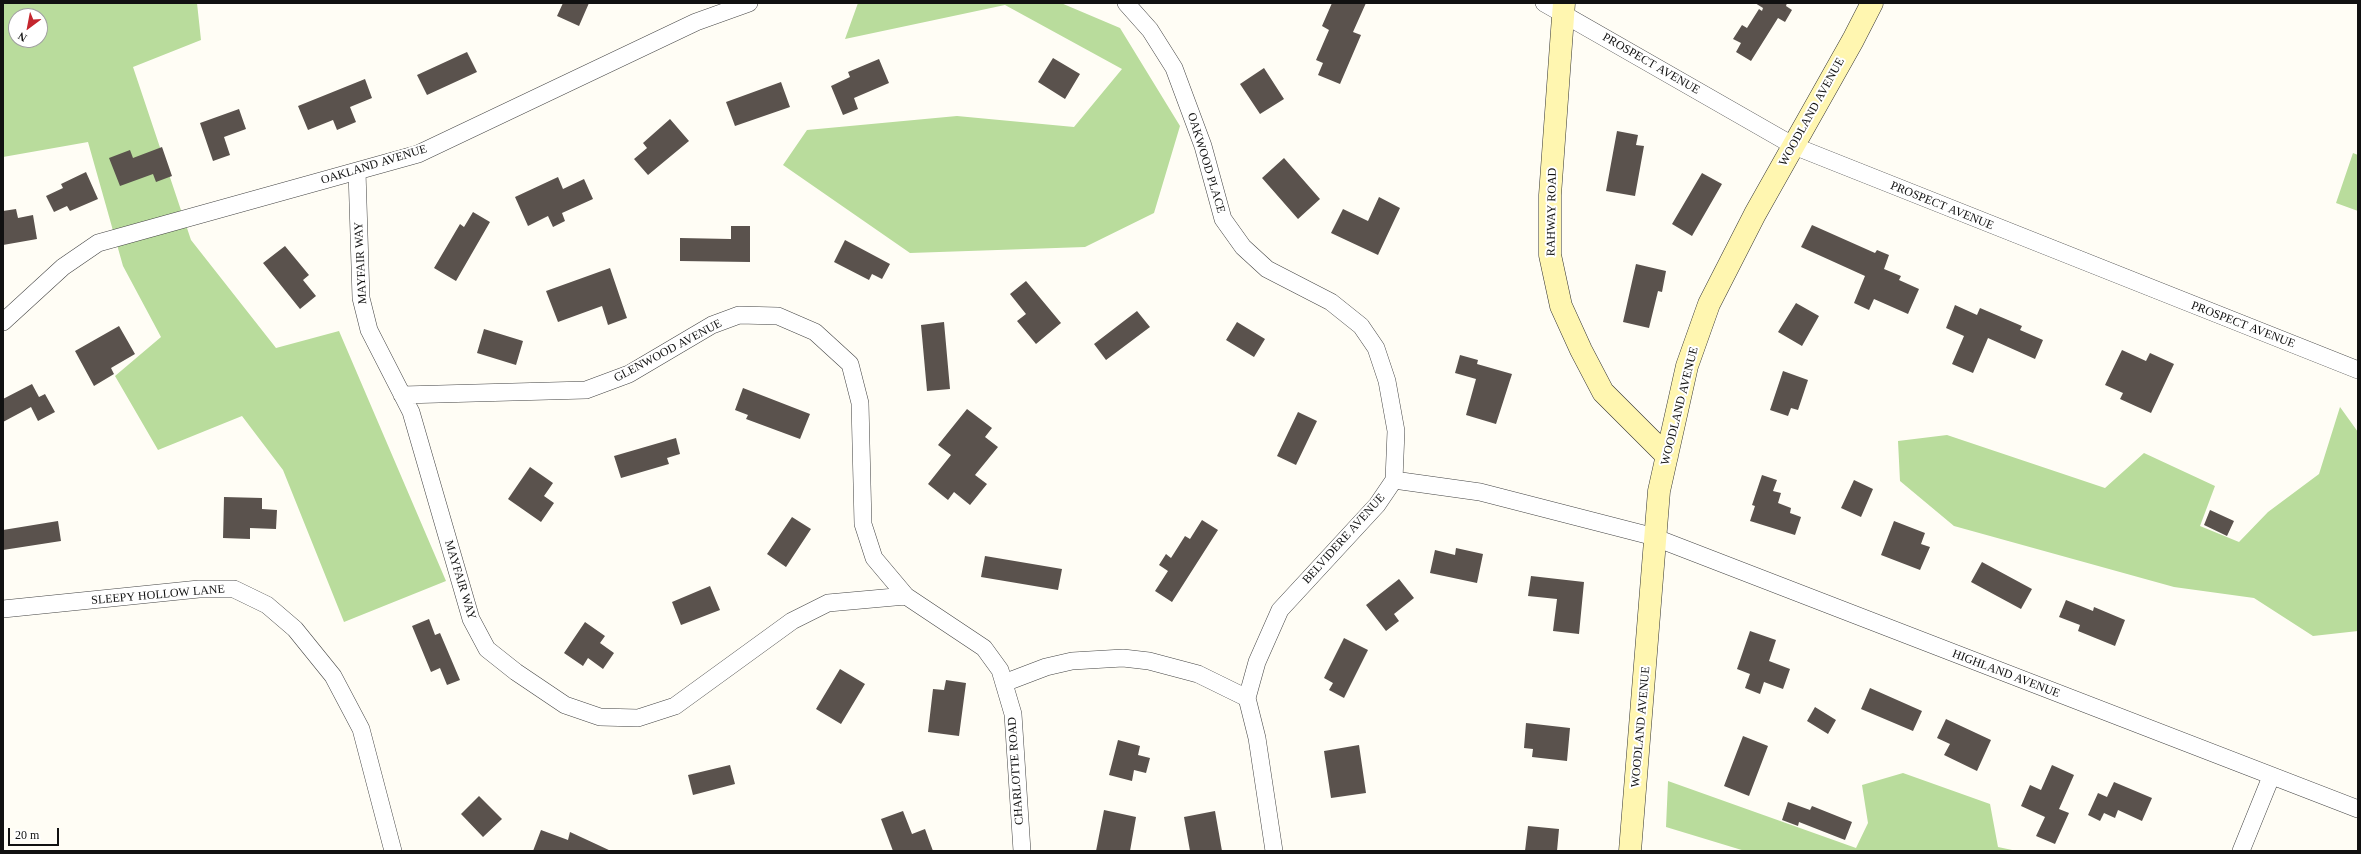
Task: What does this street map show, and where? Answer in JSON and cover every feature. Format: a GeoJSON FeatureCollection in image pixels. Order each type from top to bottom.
{"type":"FeatureCollection","features":[{"type":"Feature","properties":{"kind":"street","name":"OAKLAND AVENUE"},"geometry":{"type":"LineString","coordinates":[[3,322],[63,267],[98,243],[418,154],[696,22],[749,3]]}},
{"type":"Feature","properties":{"kind":"street","name":"OAKWOOD PLACE"},"geometry":{"type":"LineString","coordinates":[[1126,3],[1150,30],[1174,68],[1203,146],[1223,219],[1235,236],[1267,269],[1331,302],[1361,326],[1376,348],[1387,381],[1396,431],[1394,480]]}},
{"type":"Feature","properties":{"kind":"street","name":"PROSPECT AVENUE"},"geometry":{"type":"LineString","coordinates":[[1544,3],[1564,9],[1794,146],[2358,370]]}},
{"type":"Feature","properties":{"kind":"street","name":"WOODLAND AVENUE"},"geometry":{"type":"LineString","coordinates":[[1630,851],[1659,491],[1687,366],[1709,304],[1755,214],[1872,3]]}},
{"type":"Feature","properties":{"kind":"street","name":"RAHWAY ROAD"},"geometry":{"type":"LineString","coordinates":[[1564,9],[1550,195],[1550,255],[1559,298],[1581,350],[1603,392],[1667,456]]}},
{"type":"Feature","properties":{"kind":"street","name":"MAYFAIR WAY"},"geometry":{"type":"LineString","coordinates":[[357,171],[361,298],[369,330],[411,412],[471,618],[487,649],[516,672],[565,705],[600,718],[638,718],[676,706],[792,621],[828,603],[906,596]]}},
{"type":"Feature","properties":{"kind":"street","name":"GLENWOOD AVENUE"},"geometry":{"type":"LineString","coordinates":[[402,395],[586,390],[629,374],[712,325],[739,315],[778,316],[814,332],[850,364],[860,403],[863,524],[874,558],[906,596],[984,648],[1000,670],[1004,683]]}},
{"type":"Feature","properties":{"kind":"street"},"geometry":{"type":"LineString","coordinates":[[1394,480],[1480,492],[1656,538]]}},
{"type":"Feature","properties":{"kind":"street","name":"BELVIDERE AVENUE"},"geometry":{"type":"LineString","coordinates":[[1274,851],[1257,738],[1247,698],[1257,662],[1280,610],[1378,504],[1394,480]]}},
{"type":"Feature","properties":{"kind":"street","name":"HIGHLAND AVENUE"},"geometry":{"type":"LineString","coordinates":[[1656,538],[2358,809]]}},
{"type":"Feature","properties":{"kind":"street","name":"SLEEPY HOLLOW LANE"},"geometry":{"type":"LineString","coordinates":[[3,609],[213,589],[234,589],[267,605],[295,629],[333,676],[361,729],[393,851]]}},
{"type":"Feature","properties":{"kind":"street"},"geometry":{"type":"LineString","coordinates":[[1004,683],[1040,669],[1072,661],[1123,658],[1149,661],[1192,672],[1222,684],[1247,698]]}},
{"type":"Feature","properties":{"kind":"street","name":"CHARLOTTE ROAD"},"geometry":{"type":"LineString","coordinates":[[1004,683],[1013,714],[1022,851]]}},
{"type":"Feature","properties":{"kind":"street"},"geometry":{"type":"LineString","coordinates":[[2241,851],[2272,777]]}},
{"type":"Feature","properties":{"kind":"green space"},"geometry":{"type":"Polygon","coordinates":[[[3,3],[197,3],[201,40],[133,67],[191,240],[276,348],[339,331],[446,581],[344,622],[283,470],[242,416],[158,450],[115,376],[161,337],[123,266],[88,142],[3,157],[3,3]]]}},
{"type":"Feature","properties":{"kind":"green space"},"geometry":{"type":"Polygon","coordinates":[[[858,3],[1061,3],[1120,28],[1180,126],[1154,213],[1085,247],[910,253],[783,165],[807,130],[957,116],[1074,127],[1122,69],[1005,5],[845,39],[858,3]]]}},
{"type":"Feature","properties":{"kind":"green space"},"geometry":{"type":"Polygon","coordinates":[[[2353,153],[2358,155],[2358,211],[2336,203],[2353,153]]]}},
{"type":"Feature","properties":{"kind":"green space"},"geometry":{"type":"Polygon","coordinates":[[[2340,407],[2358,432],[2358,631],[2313,636],[2254,598],[2174,587],[1954,526],[1900,481],[1898,441],[1947,435],[2105,488],[2144,453],[2215,486],[2200,526],[2239,542],[2268,512],[2319,474],[2340,407]]]}},
{"type":"Feature","properties":{"kind":"green space"},"geometry":{"type":"Polygon","coordinates":[[[1903,773],[1990,804],[1998,847],[2017,851],[1745,851],[1666,827],[1668,781],[1856,848],[1868,823],[1862,785],[1903,773]]]}},
{"type":"Feature","properties":{"kind":"building"},"geometry":{"type":"Polygon","coordinates":[[[563,3],[589,3],[579,26],[557,16],[563,3]]]}},
{"type":"Feature","properties":{"kind":"building"},"geometry":{"type":"Polygon","coordinates":[[[1332,3],[1366,3],[1353,32],[1361,35],[1340,84],[1318,75],[1323,63],[1316,60],[1329,30],[1322,26],[1332,3]]]}},
{"type":"Feature","properties":{"kind":"building"},"geometry":{"type":"Polygon","coordinates":[[[1755,3],[1787,3],[1786,6],[1792,10],[1785,22],[1778,18],[1751,61],[1736,52],[1741,43],[1733,39],[1742,25],[1747,28],[1759,9],[1762,11],[1763,8],[1755,3]]]}},
{"type":"Feature","properties":{"kind":"building"},"geometry":{"type":"Polygon","coordinates":[[[467,52],[477,72],[427,95],[417,75],[467,52]]]}},
{"type":"Feature","properties":{"kind":"building"},"geometry":{"type":"Polygon","coordinates":[[[1053,58],[1080,74],[1065,99],[1038,82],[1053,58]]]}},
{"type":"Feature","properties":{"kind":"building"},"geometry":{"type":"Polygon","coordinates":[[[879,59],[889,83],[854,98],[858,109],[843,115],[831,86],[850,77],[848,72],[879,59]]]}},
{"type":"Feature","properties":{"kind":"building"},"geometry":{"type":"Polygon","coordinates":[[[1264,68],[1284,99],[1260,114],[1240,84],[1264,68]]]}},
{"type":"Feature","properties":{"kind":"building"},"geometry":{"type":"Polygon","coordinates":[[[365,79],[372,98],[350,107],[356,122],[337,130],[333,120],[308,130],[298,106],[365,79]]]}},
{"type":"Feature","properties":{"kind":"building"},"geometry":{"type":"Polygon","coordinates":[[[781,82],[790,107],[735,126],[726,102],[781,82]]]}},
{"type":"Feature","properties":{"kind":"building"},"geometry":{"type":"Polygon","coordinates":[[[239,109],[246,129],[224,137],[230,155],[213,161],[200,123],[239,109]]]}},
{"type":"Feature","properties":{"kind":"building"},"geometry":{"type":"Polygon","coordinates":[[[670,119],[689,141],[648,175],[634,159],[647,148],[643,143],[670,119]]]}},
{"type":"Feature","properties":{"kind":"building"},"geometry":{"type":"Polygon","coordinates":[[[1617,131],[1638,135],[1636,145],[1644,146],[1635,196],[1606,191],[1617,131]]]}},
{"type":"Feature","properties":{"kind":"building"},"geometry":{"type":"Polygon","coordinates":[[[162,147],[172,176],[156,182],[153,174],[120,186],[109,158],[130,150],[133,158],[162,147]]]}},
{"type":"Feature","properties":{"kind":"building"},"geometry":{"type":"Polygon","coordinates":[[[1284,158],[1320,199],[1298,219],[1262,178],[1284,158]]]}},
{"type":"Feature","properties":{"kind":"building"},"geometry":{"type":"Polygon","coordinates":[[[86,172],[98,199],[70,211],[67,206],[54,212],[46,196],[63,188],[61,184],[86,172]]]}},
{"type":"Feature","properties":{"kind":"building"},"geometry":{"type":"Polygon","coordinates":[[[1702,173],[1722,184],[1692,236],[1672,224],[1702,173]]]}},
{"type":"Feature","properties":{"kind":"building"},"geometry":{"type":"Polygon","coordinates":[[[558,177],[563,189],[584,179],[593,199],[562,213],[565,221],[553,227],[548,216],[528,226],[515,197],[558,177]]]}},
{"type":"Feature","properties":{"kind":"building"},"geometry":{"type":"Polygon","coordinates":[[[1379,197],[1400,208],[1378,255],[1331,233],[1343,209],[1368,221],[1379,197]]]}},
{"type":"Feature","properties":{"kind":"building"},"geometry":{"type":"Polygon","coordinates":[[[16,209],[18,218],[33,215],[37,239],[3,245],[3,211],[16,209]]]}},
{"type":"Feature","properties":{"kind":"building"},"geometry":{"type":"Polygon","coordinates":[[[473,212],[490,222],[456,281],[434,268],[460,224],[464,227],[473,212]]]}},
{"type":"Feature","properties":{"kind":"building"},"geometry":{"type":"Polygon","coordinates":[[[1812,225],[1875,253],[1877,250],[1889,255],[1884,269],[1901,276],[1899,280],[1919,289],[1908,314],[1874,299],[1869,310],[1854,303],[1865,276],[1801,247],[1812,225]]]}},
{"type":"Feature","properties":{"kind":"building"},"geometry":{"type":"Polygon","coordinates":[[[731,226],[750,226],[750,262],[680,261],[680,238],[731,239],[731,226]]]}},
{"type":"Feature","properties":{"kind":"building"},"geometry":{"type":"Polygon","coordinates":[[[845,240],[890,264],[882,279],[872,274],[869,280],[834,262],[845,240]]]}},
{"type":"Feature","properties":{"kind":"building"},"geometry":{"type":"Polygon","coordinates":[[[285,246],[309,275],[303,280],[316,296],[300,309],[263,263],[285,246]]]}},
{"type":"Feature","properties":{"kind":"building"},"geometry":{"type":"Polygon","coordinates":[[[1636,264],[1666,271],[1662,292],[1658,291],[1649,328],[1623,322],[1636,264]]]}},
{"type":"Feature","properties":{"kind":"building"},"geometry":{"type":"Polygon","coordinates":[[[610,268],[627,318],[608,325],[602,306],[558,322],[546,291],[610,268]]]}},
{"type":"Feature","properties":{"kind":"building"},"geometry":{"type":"Polygon","coordinates":[[[1026,281],[1061,323],[1036,344],[1017,321],[1026,314],[1010,294],[1026,281]]]}},
{"type":"Feature","properties":{"kind":"building"},"geometry":{"type":"Polygon","coordinates":[[[1796,303],[1819,316],[1802,346],[1778,332],[1796,303]]]}},
{"type":"Feature","properties":{"kind":"building"},"geometry":{"type":"Polygon","coordinates":[[[1955,305],[1977,315],[1980,308],[2022,326],[2020,330],[2043,340],[2035,359],[1988,338],[1973,373],[1952,364],[1964,336],[1946,328],[1955,305]]]}},
{"type":"Feature","properties":{"kind":"building"},"geometry":{"type":"Polygon","coordinates":[[[1137,311],[1150,327],[1106,360],[1094,344],[1137,311]]]}},
{"type":"Feature","properties":{"kind":"building"},"geometry":{"type":"Polygon","coordinates":[[[944,322],[950,389],[927,391],[921,325],[944,322]]]}},
{"type":"Feature","properties":{"kind":"building"},"geometry":{"type":"Polygon","coordinates":[[[1237,322],[1265,339],[1254,357],[1226,340],[1237,322]]]}},
{"type":"Feature","properties":{"kind":"building"},"geometry":{"type":"Polygon","coordinates":[[[119,326],[135,354],[111,368],[114,374],[94,386],[75,351],[119,326]]]}},
{"type":"Feature","properties":{"kind":"building"},"geometry":{"type":"Polygon","coordinates":[[[484,329],[523,341],[516,365],[477,353],[484,329]]]}},
{"type":"Feature","properties":{"kind":"building"},"geometry":{"type":"Polygon","coordinates":[[[2122,350],[2146,361],[2150,353],[2174,364],[2151,413],[2120,399],[2123,393],[2105,385],[2122,350]]]}},
{"type":"Feature","properties":{"kind":"building"},"geometry":{"type":"Polygon","coordinates":[[[1460,355],[1478,360],[1477,364],[1512,374],[1496,424],[1466,415],[1476,379],[1455,373],[1460,355]]]}},
{"type":"Feature","properties":{"kind":"building"},"geometry":{"type":"Polygon","coordinates":[[[1783,371],[1808,380],[1798,410],[1791,408],[1788,416],[1770,410],[1783,371]]]}},
{"type":"Feature","properties":{"kind":"building"},"geometry":{"type":"Polygon","coordinates":[[[32,384],[39,397],[45,394],[55,412],[38,421],[31,407],[3,422],[3,399],[32,384]]]}},
{"type":"Feature","properties":{"kind":"building"},"geometry":{"type":"Polygon","coordinates":[[[743,388],[810,414],[800,439],[746,419],[748,415],[735,410],[743,388]]]}},
{"type":"Feature","properties":{"kind":"building"},"geometry":{"type":"Polygon","coordinates":[[[967,409],[992,428],[985,437],[998,447],[975,475],[987,484],[970,505],[954,492],[948,500],[928,484],[951,455],[938,445],[967,409]]]}},
{"type":"Feature","properties":{"kind":"building"},"geometry":{"type":"Polygon","coordinates":[[[1298,412],[1317,421],[1296,465],[1277,456],[1298,412]]]}},
{"type":"Feature","properties":{"kind":"building"},"geometry":{"type":"Polygon","coordinates":[[[676,438],[680,454],[667,458],[669,464],[621,478],[614,456],[676,438]]]}},
{"type":"Feature","properties":{"kind":"building"},"geometry":{"type":"Polygon","coordinates":[[[530,467],[553,483],[544,496],[554,503],[541,522],[508,499],[530,467]]]}},
{"type":"Feature","properties":{"kind":"building"},"geometry":{"type":"Polygon","coordinates":[[[1762,475],[1777,480],[1773,491],[1781,493],[1778,503],[1791,508],[1790,513],[1801,517],[1795,535],[1750,521],[1755,506],[1752,505],[1762,475]]]}},
{"type":"Feature","properties":{"kind":"building"},"geometry":{"type":"Polygon","coordinates":[[[1854,480],[1873,489],[1861,517],[1841,508],[1854,480]]]}},
{"type":"Feature","properties":{"kind":"building"},"geometry":{"type":"Polygon","coordinates":[[[224,497],[262,498],[262,509],[277,510],[276,529],[250,528],[250,539],[223,538],[224,497]]]}},
{"type":"Feature","properties":{"kind":"building"},"geometry":{"type":"Polygon","coordinates":[[[2210,510],[2234,521],[2227,536],[2204,525],[2210,510]]]}},
{"type":"Feature","properties":{"kind":"building"},"geometry":{"type":"Polygon","coordinates":[[[792,517],[811,529],[786,567],[767,554],[792,517]]]}},
{"type":"Feature","properties":{"kind":"building"},"geometry":{"type":"Polygon","coordinates":[[[1202,520],[1218,530],[1172,602],[1155,591],[1168,571],[1159,565],[1166,554],[1171,558],[1185,536],[1190,539],[1202,520]]]}},
{"type":"Feature","properties":{"kind":"building"},"geometry":{"type":"Polygon","coordinates":[[[58,521],[61,541],[3,550],[3,530],[58,521]]]}},
{"type":"Feature","properties":{"kind":"building"},"geometry":{"type":"Polygon","coordinates":[[[1894,521],[1925,533],[1921,544],[1930,547],[1920,570],[1881,555],[1894,521]]]}},
{"type":"Feature","properties":{"kind":"building"},"geometry":{"type":"Polygon","coordinates":[[[1456,548],[1483,554],[1477,583],[1430,573],[1435,550],[1455,555],[1456,548]]]}},
{"type":"Feature","properties":{"kind":"building"},"geometry":{"type":"Polygon","coordinates":[[[985,556],[1062,569],[1058,590],[981,577],[985,556]]]}},
{"type":"Feature","properties":{"kind":"building"},"geometry":{"type":"Polygon","coordinates":[[[1982,562],[2032,589],[2021,609],[1971,582],[1982,562]]]}},
{"type":"Feature","properties":{"kind":"building"},"geometry":{"type":"Polygon","coordinates":[[[1531,576],[1584,582],[1579,634],[1553,631],[1557,599],[1528,596],[1531,576]]]}},
{"type":"Feature","properties":{"kind":"building"},"geometry":{"type":"Polygon","coordinates":[[[1399,579],[1414,598],[1394,614],[1399,621],[1386,631],[1366,605],[1399,579]]]}},
{"type":"Feature","properties":{"kind":"building"},"geometry":{"type":"Polygon","coordinates":[[[710,586],[720,610],[681,625],[672,602],[710,586]]]}},
{"type":"Feature","properties":{"kind":"building"},"geometry":{"type":"Polygon","coordinates":[[[2066,600],[2093,611],[2094,607],[2125,620],[2115,646],[2078,631],[2080,625],[2059,617],[2066,600]]]}},
{"type":"Feature","properties":{"kind":"building"},"geometry":{"type":"Polygon","coordinates":[[[429,619],[435,635],[440,633],[460,680],[447,685],[440,668],[431,672],[412,626],[429,619]]]}},
{"type":"Feature","properties":{"kind":"building"},"geometry":{"type":"Polygon","coordinates":[[[585,622],[605,636],[600,643],[614,653],[603,669],[588,658],[583,666],[564,653],[585,622]]]}},
{"type":"Feature","properties":{"kind":"building"},"geometry":{"type":"Polygon","coordinates":[[[1750,631],[1776,640],[1769,661],[1790,669],[1783,689],[1764,682],[1760,694],[1745,688],[1750,674],[1737,669],[1750,631]]]}},
{"type":"Feature","properties":{"kind":"building"},"geometry":{"type":"Polygon","coordinates":[[[1344,638],[1368,650],[1344,698],[1329,690],[1333,683],[1324,678],[1344,638]]]}},
{"type":"Feature","properties":{"kind":"building"},"geometry":{"type":"Polygon","coordinates":[[[840,669],[865,684],[841,724],[816,709],[840,669]]]}},
{"type":"Feature","properties":{"kind":"building"},"geometry":{"type":"Polygon","coordinates":[[[946,680],[966,683],[959,736],[928,732],[933,689],[944,690],[946,680]]]}},
{"type":"Feature","properties":{"kind":"building"},"geometry":{"type":"Polygon","coordinates":[[[1870,688],[1922,711],[1913,731],[1861,709],[1870,688]]]}},
{"type":"Feature","properties":{"kind":"building"},"geometry":{"type":"Polygon","coordinates":[[[1815,707],[1836,720],[1828,734],[1807,721],[1815,707]]]}},
{"type":"Feature","properties":{"kind":"building"},"geometry":{"type":"Polygon","coordinates":[[[1946,719],[1991,740],[1977,771],[1944,755],[1950,744],[1937,738],[1946,719]]]}},
{"type":"Feature","properties":{"kind":"building"},"geometry":{"type":"Polygon","coordinates":[[[1526,723],[1570,728],[1567,761],[1532,757],[1533,749],[1524,748],[1526,723]]]}},
{"type":"Feature","properties":{"kind":"building"},"geometry":{"type":"Polygon","coordinates":[[[1743,736],[1768,746],[1749,796],[1724,786],[1743,736]]]}},
{"type":"Feature","properties":{"kind":"building"},"geometry":{"type":"Polygon","coordinates":[[[1118,740],[1140,746],[1138,755],[1150,758],[1146,773],[1134,770],[1132,781],[1109,775],[1118,740]]]}},
{"type":"Feature","properties":{"kind":"building"},"geometry":{"type":"Polygon","coordinates":[[[1359,745],[1366,793],[1331,798],[1324,751],[1359,745]]]}},
{"type":"Feature","properties":{"kind":"building"},"geometry":{"type":"Polygon","coordinates":[[[730,765],[735,784],[693,795],[688,775],[730,765]]]}},
{"type":"Feature","properties":{"kind":"building"},"geometry":{"type":"Polygon","coordinates":[[[2052,765],[2074,775],[2059,809],[2069,813],[2055,844],[2036,836],[2045,817],[2021,806],[2030,785],[2041,790],[2052,765]]]}},
{"type":"Feature","properties":{"kind":"building"},"geometry":{"type":"Polygon","coordinates":[[[2114,782],[2152,798],[2142,821],[2118,810],[2115,818],[2104,813],[2100,821],[2088,815],[2098,793],[2107,797],[2114,782]]]}},
{"type":"Feature","properties":{"kind":"building"},"geometry":{"type":"Polygon","coordinates":[[[479,796],[502,819],[483,837],[461,814],[479,796]]]}},
{"type":"Feature","properties":{"kind":"building"},"geometry":{"type":"Polygon","coordinates":[[[1788,802],[1810,810],[1812,806],[1852,822],[1845,840],[1799,822],[1798,826],[1782,820],[1788,802]]]}},
{"type":"Feature","properties":{"kind":"building"},"geometry":{"type":"Polygon","coordinates":[[[1104,810],[1136,817],[1130,851],[1096,851],[1104,810]]]}},
{"type":"Feature","properties":{"kind":"building"},"geometry":{"type":"Polygon","coordinates":[[[903,811],[912,834],[925,829],[933,851],[893,851],[881,819],[903,811]]]}},
{"type":"Feature","properties":{"kind":"building"},"geometry":{"type":"Polygon","coordinates":[[[1215,811],[1222,851],[1190,851],[1184,817],[1215,811]]]}},
{"type":"Feature","properties":{"kind":"building"},"geometry":{"type":"Polygon","coordinates":[[[1528,826],[1559,829],[1557,851],[1525,851],[1528,826]]]}},
{"type":"Feature","properties":{"kind":"building"},"geometry":{"type":"Polygon","coordinates":[[[541,830],[568,840],[570,832],[611,851],[533,851],[541,830]]]}}]}
